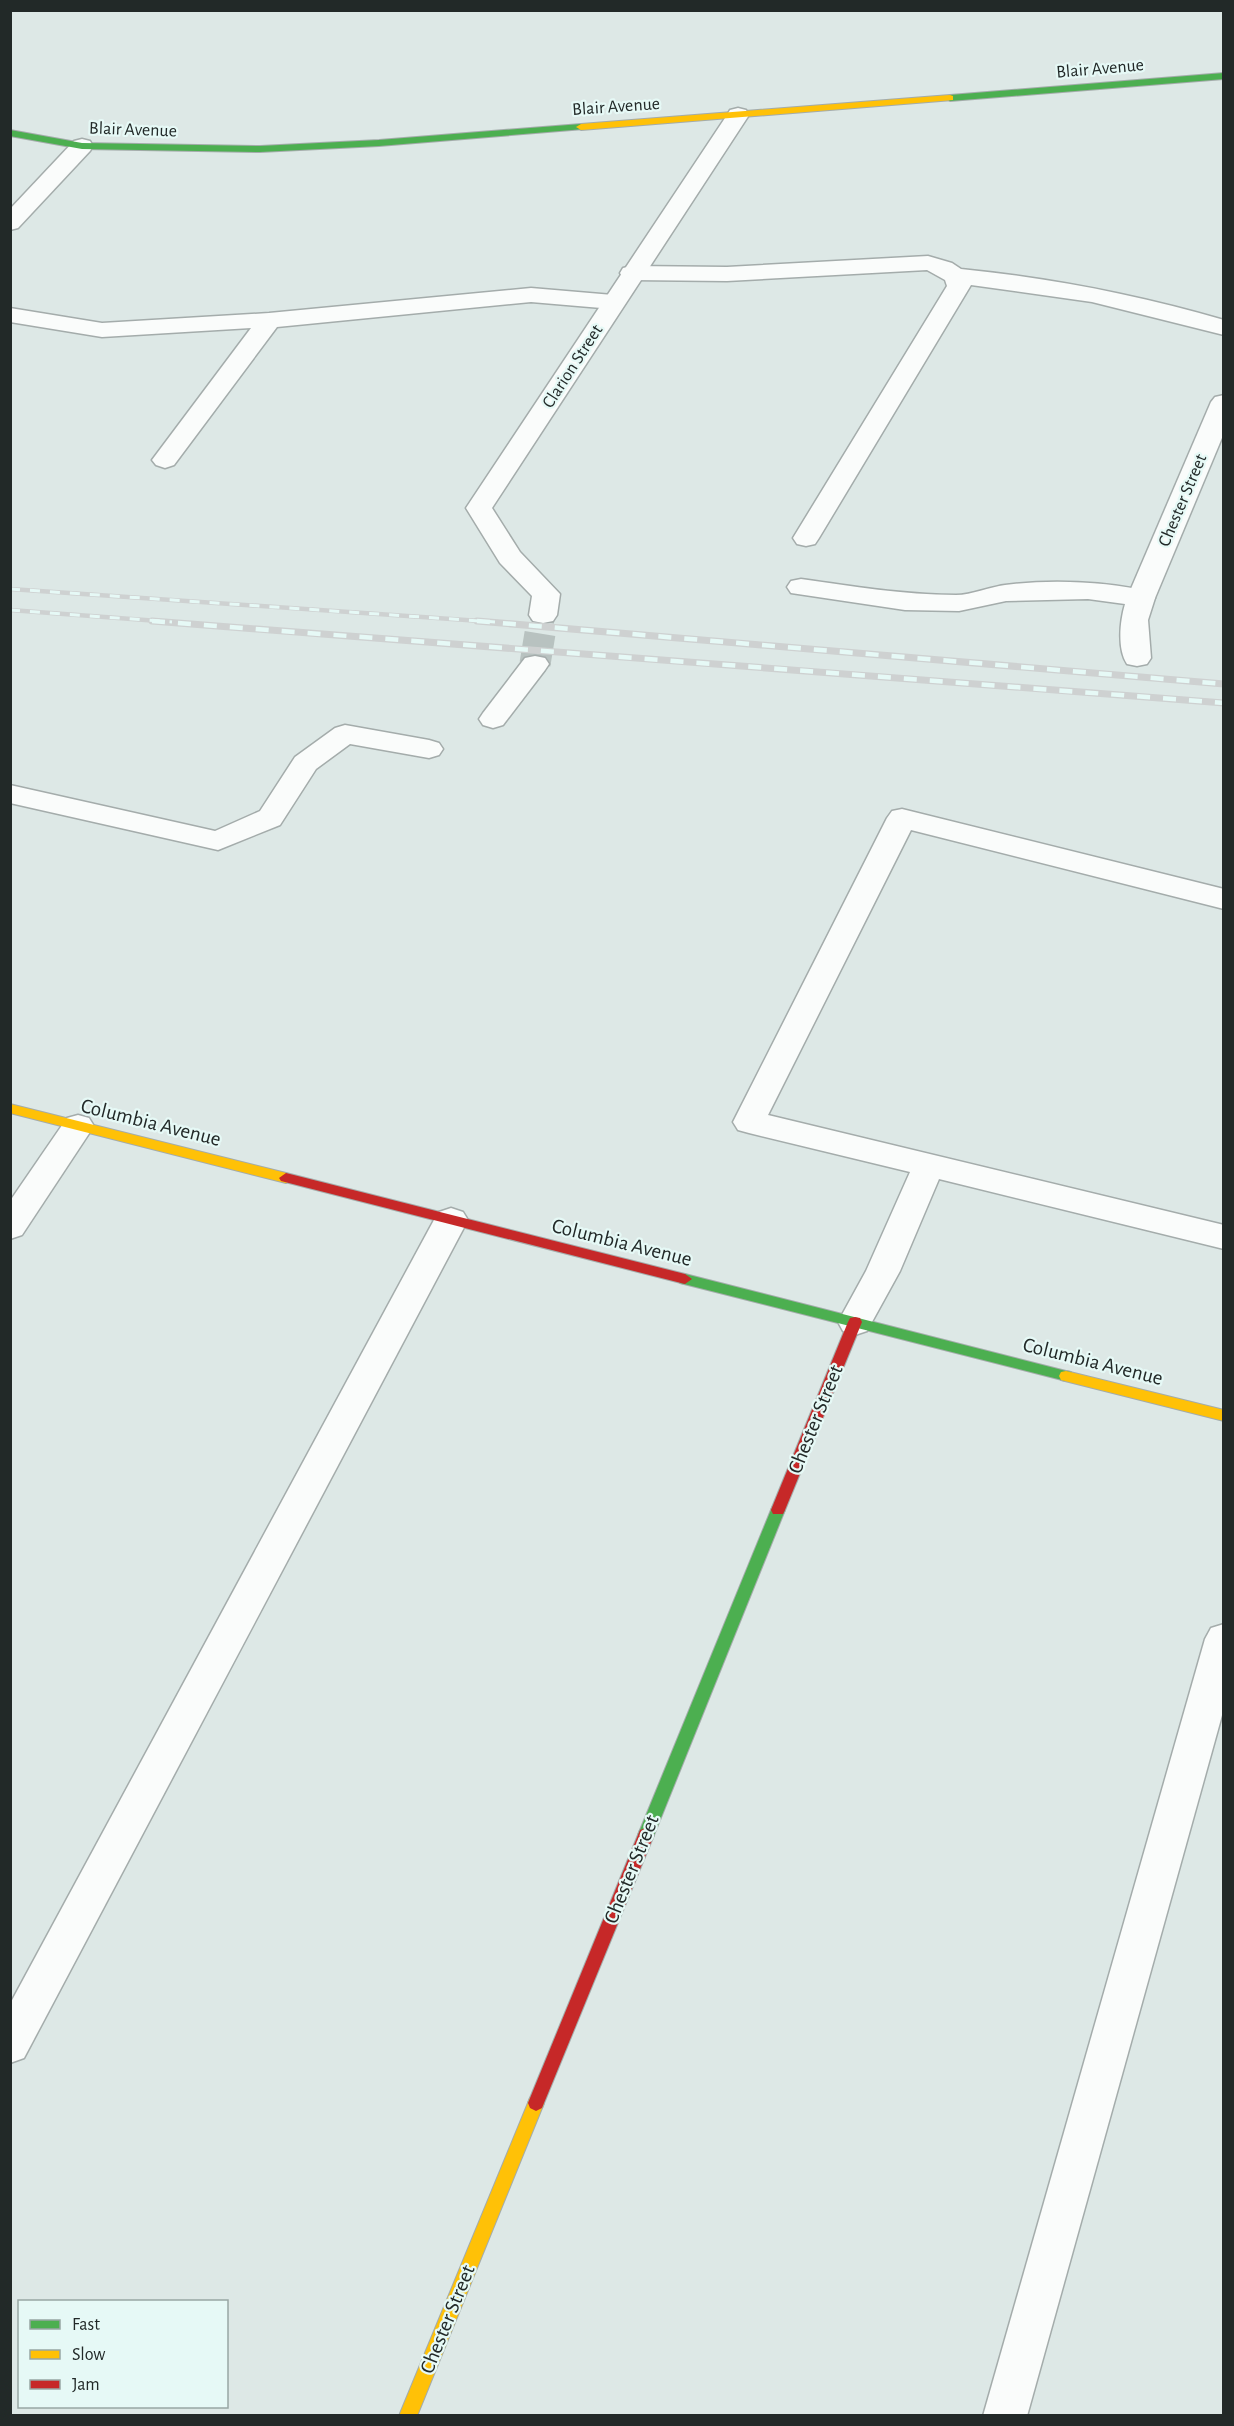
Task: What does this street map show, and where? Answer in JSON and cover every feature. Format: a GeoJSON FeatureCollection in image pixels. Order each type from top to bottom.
{"type":"FeatureCollection","features":[{"type":"Feature","properties":{"kind":"street","name":"Blair Avenue"},"geometry":{"type":"LineString","coordinates":[[10,133],[82,146],[260,149],[379,143],[1224,76]]}},
{"type":"Feature","properties":{"kind":"street","name":"Clarion Street"},"geometry":{"type":"LineString","coordinates":[[543,615],[546,594],[509,557],[479,508],[738,115]]}},
{"type":"Feature","properties":{"kind":"street"},"geometry":{"type":"LineString","coordinates":[[10,223],[82,146]]}},
{"type":"Feature","properties":{"kind":"street"},"geometry":{"type":"LineString","coordinates":[[632,273],[727,274],[928,263],[947,268],[957,276],[1034,283],[1166,310],[1224,328]]}},
{"type":"Feature","properties":{"kind":"street"},"geometry":{"type":"LineString","coordinates":[[806,538],[959,286],[957,276]]}},
{"type":"Feature","properties":{"kind":"street"},"geometry":{"type":"LineString","coordinates":[[10,315],[102,330],[269,320],[531,295],[613,302]]}},
{"type":"Feature","properties":{"kind":"street"},"geometry":{"type":"LineString","coordinates":[[165,460],[269,320]]}},
{"type":"Feature","properties":{"kind":"street","name":"Chester Street"},"geometry":{"type":"LineString","coordinates":[[1137,658],[1134,620],[1141,598],[1224,402]]}},
{"type":"Feature","properties":{"kind":"street"},"geometry":{"type":"LineString","coordinates":[[801,587],[905,602],[959,603],[1006,593],[1089,591],[1141,598]]}},
{"type":"Feature","properties":{"kind":"street"},"geometry":{"type":"LineString","coordinates":[[493,719],[535,664]]}},
{"type":"Feature","properties":{"kind":"street"},"geometry":{"type":"LineString","coordinates":[[10,794],[218,841],[270,818],[305,764],[345,734],[429,749]]}},
{"type":"Feature","properties":{"kind":"street"},"geometry":{"type":"LineString","coordinates":[[1224,898],[902,818],[749,1122],[1224,1237]]}},
{"type":"Feature","properties":{"kind":"street","name":"Columbia Avenue"},"geometry":{"type":"LineString","coordinates":[[10,1108],[1224,1416]]}},
{"type":"Feature","properties":{"kind":"street"},"geometry":{"type":"LineString","coordinates":[[10,1227],[78,1126]]}},
{"type":"Feature","properties":{"kind":"street"},"geometry":{"type":"LineString","coordinates":[[855,1322],[884,1271],[929,1166]]}},
{"type":"Feature","properties":{"kind":"street"},"geometry":{"type":"LineString","coordinates":[[10,2045],[451,1220]]}},
{"type":"Feature","properties":{"kind":"street","name":"Chester Street"},"geometry":{"type":"LineString","coordinates":[[408,2415],[855,1322]]}},
{"type":"Feature","properties":{"kind":"street"},"geometry":{"type":"LineString","coordinates":[[1005,2415],[1224,1639]]}},
{"type":"Feature","properties":{"kind":"tunnel"},"geometry":{"type":"LineString","coordinates":[[542,622],[543,615]]}},
{"type":"Feature","properties":{"kind":"tunnel"},"geometry":{"type":"LineString","coordinates":[[535,664],[542,621]]}},
{"type":"Feature","properties":{"kind":"railway"},"geometry":{"type":"LineString","coordinates":[[10,589],[495,622]]}},
{"type":"Feature","properties":{"kind":"railway"},"geometry":{"type":"LineString","coordinates":[[10,610],[172,622]]}},
{"type":"Feature","properties":{"kind":"railway"},"geometry":{"type":"LineString","coordinates":[[152,621],[1224,703]]}},
{"type":"Feature","properties":{"kind":"railway"},"geometry":{"type":"LineString","coordinates":[[477,621],[1224,684]]}},
{"type":"Feature","properties":{"kind":"traffic: fast"},"geometry":{"type":"LineString","coordinates":[[950,98],[1224,76]]}},
{"type":"Feature","properties":{"kind":"traffic: fast"},"geometry":{"type":"LineString","coordinates":[[10,133],[82,146],[260,149],[379,143],[581,127]]}},
{"type":"Feature","properties":{"kind":"traffic: fast"},"geometry":{"type":"LineString","coordinates":[[685,1279],[1066,1376]]}},
{"type":"Feature","properties":{"kind":"traffic: fast"},"geometry":{"type":"LineString","coordinates":[[646,1835],[778,1510]]}},
{"type":"Feature","properties":{"kind":"traffic: slow"},"geometry":{"type":"LineString","coordinates":[[581,127],[950,98]]}},
{"type":"Feature","properties":{"kind":"traffic: slow"},"geometry":{"type":"LineString","coordinates":[[10,1108],[286,1178]]}},
{"type":"Feature","properties":{"kind":"traffic: slow"},"geometry":{"type":"LineString","coordinates":[[1066,1376],[1224,1416]]}},
{"type":"Feature","properties":{"kind":"traffic: slow"},"geometry":{"type":"LineString","coordinates":[[408,2416],[536,2103]]}},
{"type":"Feature","properties":{"kind":"traffic: jam"},"geometry":{"type":"LineString","coordinates":[[286,1178],[685,1279]]}},
{"type":"Feature","properties":{"kind":"traffic: jam"},"geometry":{"type":"LineString","coordinates":[[778,1510],[855,1322]]}},
{"type":"Feature","properties":{"kind":"traffic: jam"},"geometry":{"type":"LineString","coordinates":[[536,2103],[646,1835]]}}]}
